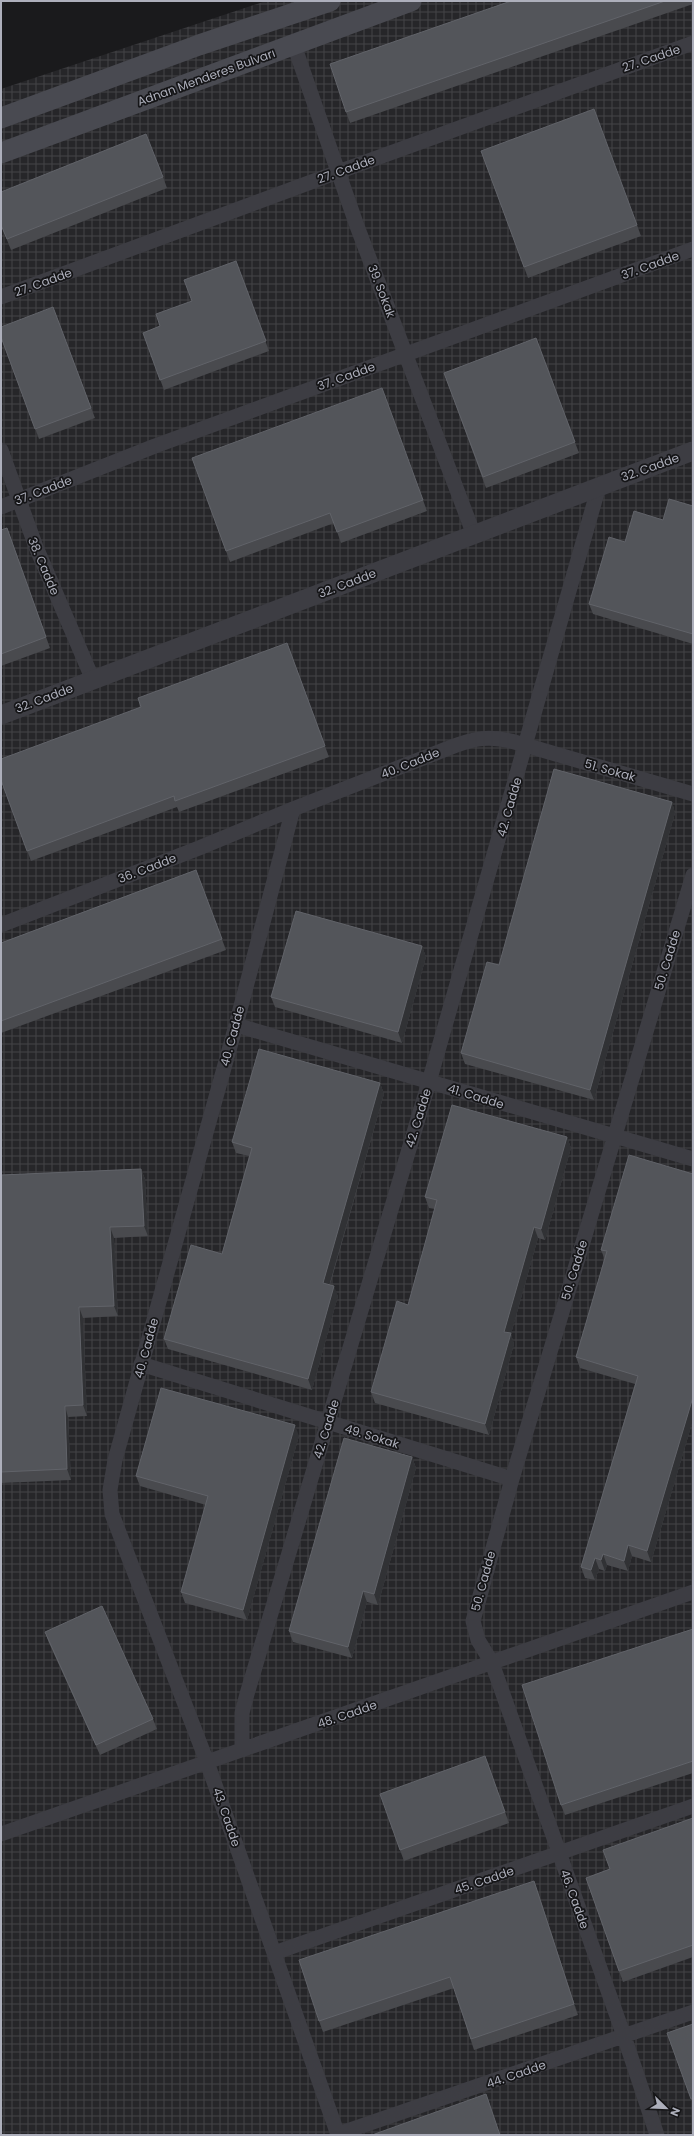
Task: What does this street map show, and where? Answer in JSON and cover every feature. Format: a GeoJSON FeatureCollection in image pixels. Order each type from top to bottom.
{"type":"FeatureCollection","features":[{"type":"Feature","properties":{"kind":"main road"},"geometry":{"type":"LineString","coordinates":[[1,118],[199,45],[330,1]]}},
{"type":"Feature","properties":{"kind":"main road","name":"Adnan Menderes Bulvarı"},"geometry":{"type":"LineString","coordinates":[[1,153],[411,1]]}},
{"type":"Feature","properties":{"kind":"street","name":"27. Cadde"},"geometry":{"type":"LineString","coordinates":[[1,297],[338,172],[693,43]]}},
{"type":"Feature","properties":{"kind":"street","name":"39. Sokak"},"geometry":{"type":"LineString","coordinates":[[294,45],[338,172],[474,535]]}},
{"type":"Feature","properties":{"kind":"street","name":"37. Cadde"},"geometry":{"type":"LineString","coordinates":[[1,507],[155,446],[693,249]]}},
{"type":"Feature","properties":{"kind":"street","name":"38. Cadde"},"geometry":{"type":"LineString","coordinates":[[1,450],[36,547],[93,680]]}},
{"type":"Feature","properties":{"kind":"street","name":"32. Cadde"},"geometry":{"type":"LineString","coordinates":[[1,715],[693,451]]}},
{"type":"Feature","properties":{"kind":"street","name":"42. Cadde"},"geometry":{"type":"LineString","coordinates":[[242,1750],[242,1713],[246,1694],[429,1082],[599,486]]}},
{"type":"Feature","properties":{"kind":"street","name":"40. Cadde"},"geometry":{"type":"LineString","coordinates":[[110,1502],[115,1460],[236,1025],[292,809],[476,738],[498,738],[526,746]]}},
{"type":"Feature","properties":{"kind":"street","name":"51. Sokak"},"geometry":{"type":"LineString","coordinates":[[526,746],[693,794]]}},
{"type":"Feature","properties":{"kind":"street","name":"36. Cadde"},"geometry":{"type":"LineString","coordinates":[[1,925],[199,848],[292,809]]}},
{"type":"Feature","properties":{"kind":"street","name":"50. Cadde"},"geometry":{"type":"LineString","coordinates":[[492,1663],[478,1640],[473,1621],[512,1478],[613,1137],[693,875]]}},
{"type":"Feature","properties":{"kind":"street","name":"41. Cadde"},"geometry":{"type":"LineString","coordinates":[[236,1025],[693,1160]]}},
{"type":"Feature","properties":{"kind":"street","name":"49. Sokak"},"geometry":{"type":"LineString","coordinates":[[141,1364],[512,1478]]}},
{"type":"Feature","properties":{"kind":"street","name":"43. Cadde"},"geometry":{"type":"LineString","coordinates":[[110,1502],[120,1537],[207,1762],[338,2135]]}},
{"type":"Feature","properties":{"kind":"street","name":"48. Cadde"},"geometry":{"type":"LineString","coordinates":[[2,1833],[693,1592]]}},
{"type":"Feature","properties":{"kind":"street","name":"46. Cadde"},"geometry":{"type":"LineString","coordinates":[[492,1663],[624,2036],[657,2135]]}},
{"type":"Feature","properties":{"kind":"street","name":"45. Cadde"},"geometry":{"type":"LineString","coordinates":[[274,1953],[693,1806]]}},
{"type":"Feature","properties":{"kind":"street","name":"44. Cadde"},"geometry":{"type":"LineString","coordinates":[[338,2135],[693,2012]]}},
{"type":"Feature","properties":{"kind":"shaded area"},"geometry":{"type":"Polygon","coordinates":[[[266,1],[693,1],[693,2135],[1,2135],[1,89],[266,1]]]}},
{"type":"Feature","properties":{"kind":"building"},"geometry":{"type":"Polygon","coordinates":[[[511,1],[665,1],[346,112],[330,64],[511,1]]]}},
{"type":"Feature","properties":{"kind":"building"},"geometry":{"type":"Polygon","coordinates":[[[594,109],[637,225],[524,267],[481,151],[594,109]]]}},
{"type":"Feature","properties":{"kind":"building"},"geometry":{"type":"Polygon","coordinates":[[[146,134],[163,177],[7,239],[1,225],[1,192],[146,134]]]}},
{"type":"Feature","properties":{"kind":"building"},"geometry":{"type":"Polygon","coordinates":[[[236,261],[266,341],[160,380],[143,333],[160,326],[156,314],[192,301],[184,280],[236,261]]]}},
{"type":"Feature","properties":{"kind":"building"},"geometry":{"type":"Polygon","coordinates":[[[53,307],[91,408],[35,429],[1,337],[1,327],[53,307]]]}},
{"type":"Feature","properties":{"kind":"building"},"geometry":{"type":"Polygon","coordinates":[[[536,338],[575,442],[483,477],[444,373],[536,338]]]}},
{"type":"Feature","properties":{"kind":"building"},"geometry":{"type":"Polygon","coordinates":[[[382,388],[423,500],[337,532],[330,513],[226,551],[192,458],[382,388]]]}},
{"type":"Feature","properties":{"kind":"building"},"geometry":{"type":"Polygon","coordinates":[[[669,499],[693,506],[693,634],[589,604],[609,537],[625,542],[634,511],[663,520],[669,499]]]}},
{"type":"Feature","properties":{"kind":"building"},"geometry":{"type":"Polygon","coordinates":[[[7,528],[46,637],[1,654],[1,530],[7,528]]]}},
{"type":"Feature","properties":{"kind":"building"},"geometry":{"type":"Polygon","coordinates":[[[287,643],[325,746],[175,801],[174,796],[27,851],[1,780],[1,759],[141,707],[138,698],[287,643]]]}},
{"type":"Feature","properties":{"kind":"building"},"geometry":{"type":"Polygon","coordinates":[[[554,769],[672,802],[590,1090],[461,1053],[487,962],[499,965],[554,769]]]}},
{"type":"Feature","properties":{"kind":"building"},"geometry":{"type":"Polygon","coordinates":[[[196,870],[222,939],[1,1021],[1,943],[196,870]]]}},
{"type":"Feature","properties":{"kind":"building"},"geometry":{"type":"Polygon","coordinates":[[[296,911],[422,946],[398,1032],[271,997],[296,911]]]}},
{"type":"Feature","properties":{"kind":"building"},"geometry":{"type":"Polygon","coordinates":[[[259,1049],[380,1083],[323,1283],[334,1286],[308,1379],[164,1339],[191,1245],[222,1254],[252,1148],[232,1142],[259,1049]]]}},
{"type":"Feature","properties":{"kind":"building"},"geometry":{"type":"Polygon","coordinates":[[[452,1105],[567,1137],[541,1229],[534,1227],[504,1332],[511,1333],[485,1424],[371,1392],[397,1301],[408,1305],[437,1200],[425,1197],[452,1105]]]}},
{"type":"Feature","properties":{"kind":"building"},"geometry":{"type":"Polygon","coordinates":[[[629,1155],[693,1174],[693,1397],[647,1551],[628,1545],[624,1561],[603,1554],[601,1560],[595,1558],[591,1570],[581,1567],[638,1376],[576,1357],[607,1251],[601,1250],[629,1155]]]}},
{"type":"Feature","properties":{"kind":"building"},"geometry":{"type":"Polygon","coordinates":[[[141,1169],[144,1226],[110,1227],[114,1306],[79,1307],[83,1405],[65,1406],[67,1469],[1,1472],[1,1175],[141,1169]]]}},
{"type":"Feature","properties":{"kind":"building"},"geometry":{"type":"Polygon","coordinates":[[[161,1388],[295,1425],[243,1610],[181,1592],[208,1496],[136,1476],[161,1388]]]}},
{"type":"Feature","properties":{"kind":"building"},"geometry":{"type":"Polygon","coordinates":[[[344,1438],[412,1457],[374,1594],[363,1591],[348,1647],[289,1631],[344,1438]]]}},
{"type":"Feature","properties":{"kind":"building"},"geometry":{"type":"Polygon","coordinates":[[[102,1606],[153,1719],[96,1745],[45,1632],[102,1606]]]}},
{"type":"Feature","properties":{"kind":"building"},"geometry":{"type":"Polygon","coordinates":[[[693,1629],[693,1761],[561,1805],[522,1685],[693,1629]]]}},
{"type":"Feature","properties":{"kind":"building"},"geometry":{"type":"Polygon","coordinates":[[[485,1756],[505,1812],[400,1850],[380,1794],[485,1756]]]}},
{"type":"Feature","properties":{"kind":"building"},"geometry":{"type":"Polygon","coordinates":[[[693,1818],[693,1945],[619,1971],[586,1878],[610,1869],[603,1850],[693,1818]]]}},
{"type":"Feature","properties":{"kind":"building"},"geometry":{"type":"Polygon","coordinates":[[[534,1881],[574,2004],[471,2039],[450,1977],[319,2021],[299,1960],[534,1881]]]}},
{"type":"Feature","properties":{"kind":"building"},"geometry":{"type":"Polygon","coordinates":[[[693,2024],[693,2099],[691,2099],[667,2033],[693,2024]]]}},
{"type":"Feature","properties":{"kind":"building"},"geometry":{"type":"Polygon","coordinates":[[[486,2094],[500,2135],[372,2135],[486,2094]]]}}]}
